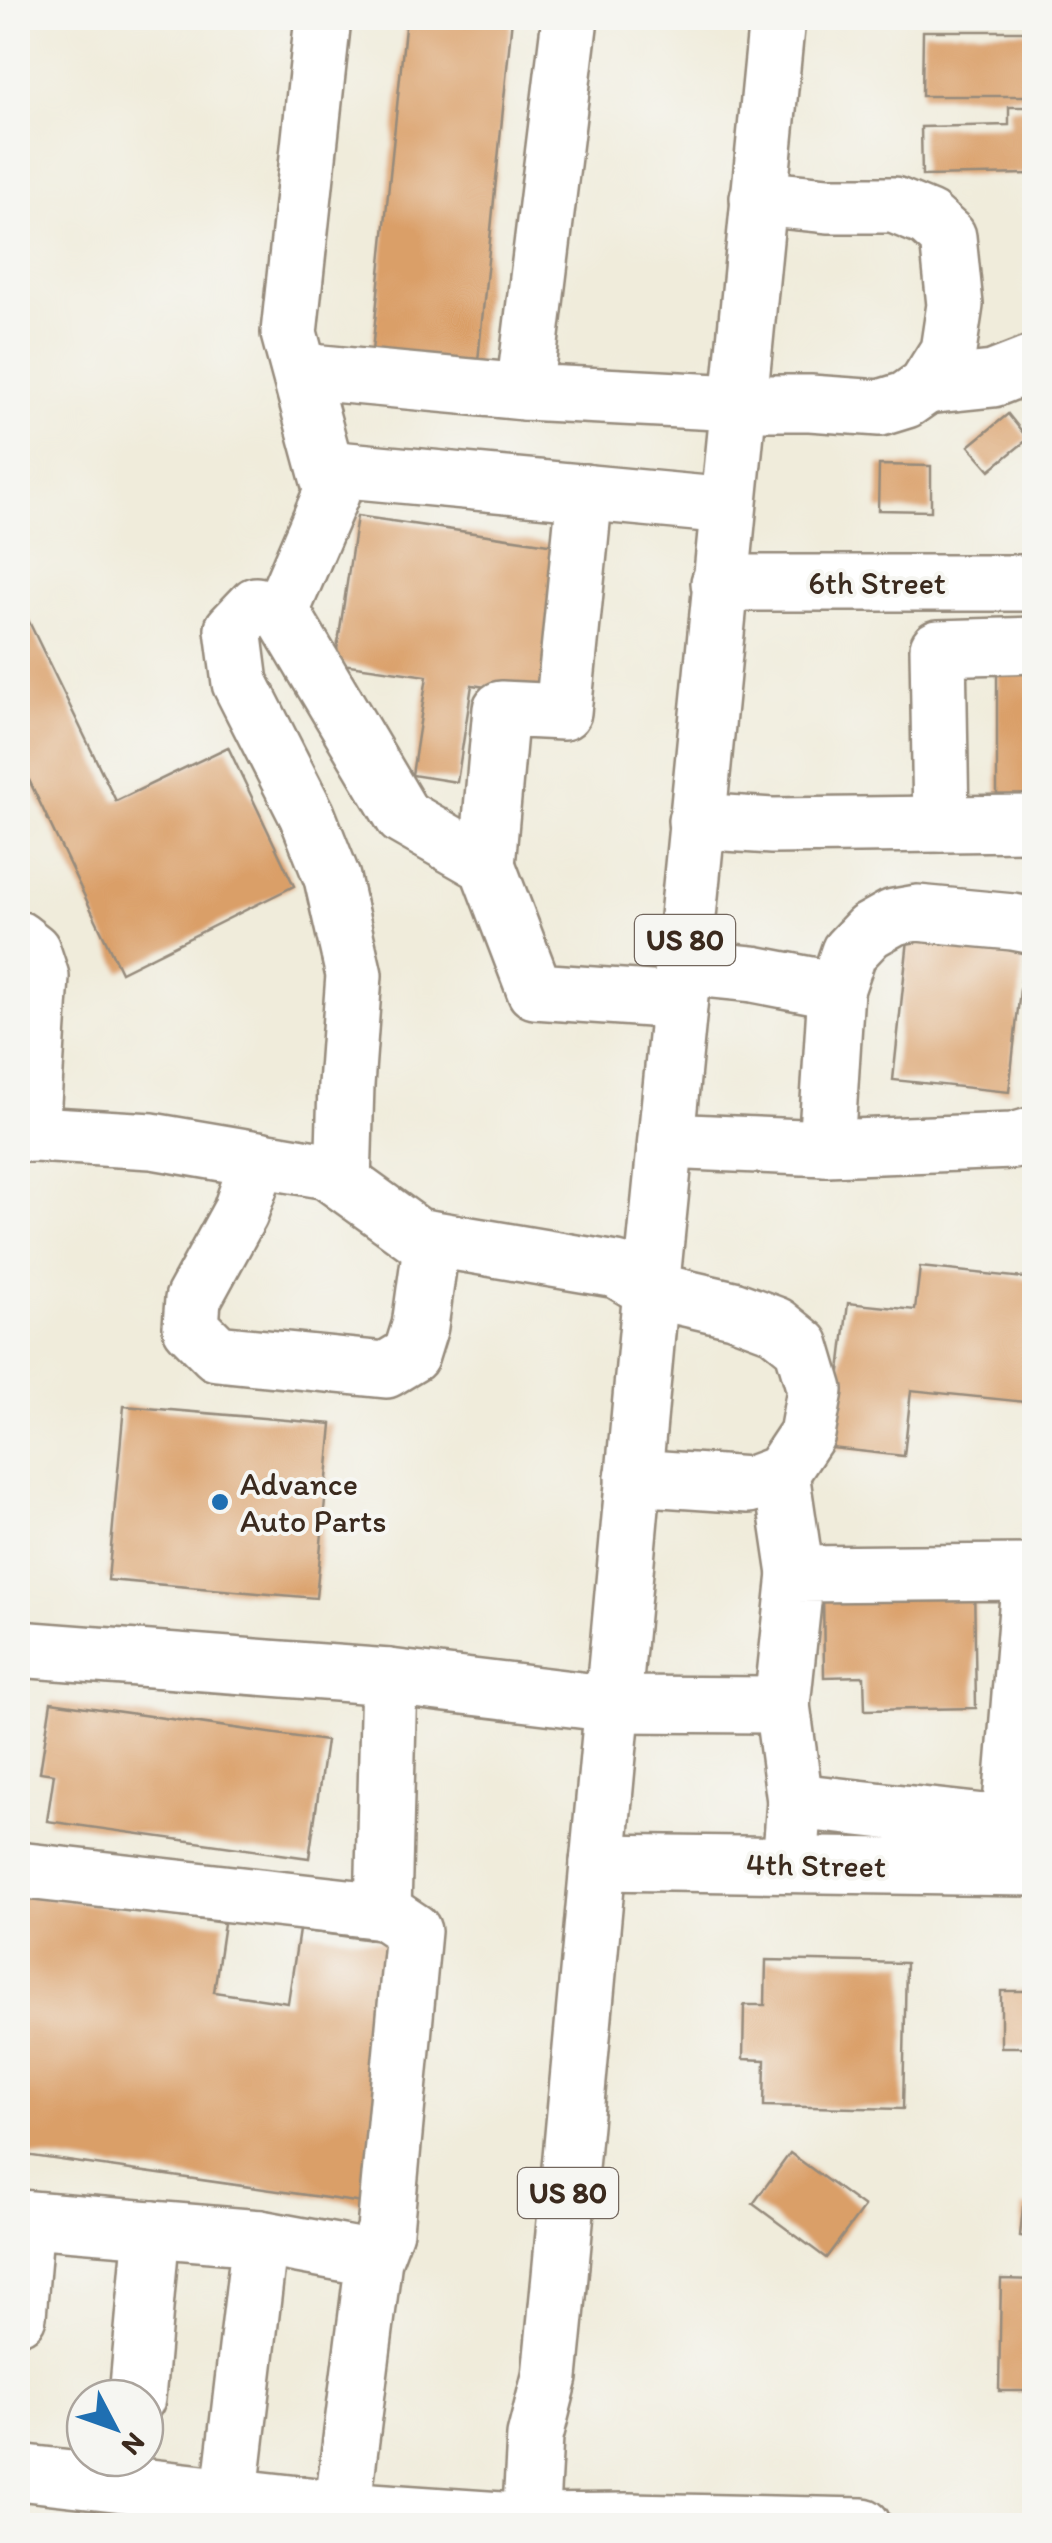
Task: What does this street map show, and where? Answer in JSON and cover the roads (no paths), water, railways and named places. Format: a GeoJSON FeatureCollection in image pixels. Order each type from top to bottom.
{"type":"FeatureCollection","features":[{"type":"Feature","properties":{"kind":"main road"},"geometry":{"type":"LineString","coordinates":[[281,611],[332,492],[290,333],[323,18]]}},
{"type":"Feature","properties":{"kind":"main road"},"geometry":{"type":"LineString","coordinates":[[524,392],[570,18]]}},
{"type":"Feature","properties":{"kind":"main road","name":"US 80"},"geometry":{"type":"LineString","coordinates":[[530,2524],[535,2436],[550,2377],[590,1974],[633,1477],[777,18]]}},
{"type":"Feature","properties":{"kind":"main road"},"geometry":{"type":"LineString","coordinates":[[300,371],[524,392],[880,408],[906,400],[926,386],[948,352],[955,304],[948,237],[928,218],[894,205],[828,205],[758,198]]}},
{"type":"Feature","properties":{"kind":"main road"},"geometry":{"type":"LineString","coordinates":[[926,386],[994,380],[1034,362]]}},
{"type":"Feature","properties":{"kind":"main road"},"geometry":{"type":"LineString","coordinates":[[326,468],[728,506]]}},
{"type":"Feature","properties":{"kind":"main road"},"geometry":{"type":"LineString","coordinates":[[585,492],[562,712],[500,709],[487,865],[536,991],[681,984],[753,974],[836,990]]}},
{"type":"Feature","properties":{"kind":"main road","name":"6th Street"},"geometry":{"type":"LineString","coordinates":[[719,583],[1034,583]]}},
{"type":"Feature","properties":{"kind":"main road"},"geometry":{"type":"LineString","coordinates":[[342,1182],[354,975],[332,878],[320,846],[240,682],[233,629],[256,605],[281,611],[403,817],[487,865]]}},
{"type":"Feature","properties":{"kind":"main road"},"geometry":{"type":"LineString","coordinates":[[941,824],[938,648],[1034,645]]}},
{"type":"Feature","properties":{"kind":"main road"},"geometry":{"type":"LineString","coordinates":[[696,821],[772,826],[1034,823]]}},
{"type":"Feature","properties":{"kind":"main road"},"geometry":{"type":"LineString","coordinates":[[826,1148],[836,990],[850,952],[868,930],[894,917],[917,914],[1034,926]]}},
{"type":"Feature","properties":{"kind":"main road"},"geometry":{"type":"LineString","coordinates":[[18,940],[32,950],[41,976],[24,1133],[152,1141],[327,1171],[417,1236],[617,1270],[651,1290],[721,1306],[776,1325],[802,1346],[815,1390],[807,1434],[781,1473],[749,1485],[633,1477]]}},
{"type":"Feature","properties":{"kind":"main road"},"geometry":{"type":"LineString","coordinates":[[666,1140],[826,1148],[1013,1142],[1034,1135]]}},
{"type":"Feature","properties":{"kind":"main road"},"geometry":{"type":"LineString","coordinates":[[259,1159],[240,1213],[192,1298],[191,1327],[217,1353],[386,1370],[411,1355],[420,1326],[432,1239]]}},
{"type":"Feature","properties":{"kind":"main road"},"geometry":{"type":"LineString","coordinates":[[781,1473],[796,1574],[782,1704],[795,1801],[790,1864]]}},
{"type":"Feature","properties":{"kind":"main road"},"geometry":{"type":"LineString","coordinates":[[795,1801],[978,1845],[1010,1818],[1030,1572],[796,1574]]}},
{"type":"Feature","properties":{"kind":"main road"},"geometry":{"type":"LineString","coordinates":[[18,1648],[390,1677],[612,1704],[782,1704]]}},
{"type":"Feature","properties":{"kind":"main road"},"geometry":{"type":"LineString","coordinates":[[383,1911],[390,1677]]}},
{"type":"Feature","properties":{"kind":"main road","name":"4th Street"},"geometry":{"type":"LineString","coordinates":[[598,1862],[790,1864],[978,1845],[1034,1868]]}},
{"type":"Feature","properties":{"kind":"main road"},"geometry":{"type":"LineString","coordinates":[[18,1870],[383,1911],[413,1931],[385,2230],[374,2260],[342,2517]]}},
{"type":"Feature","properties":{"kind":"main road"},"geometry":{"type":"LineString","coordinates":[[18,2316],[22,2218],[260,2238],[374,2260]]}},
{"type":"Feature","properties":{"kind":"main road"},"geometry":{"type":"LineString","coordinates":[[139,2378],[152,2229]]}},
{"type":"Feature","properties":{"kind":"main road"},"geometry":{"type":"LineString","coordinates":[[228,2511],[260,2238]]}},
{"type":"Feature","properties":{"kind":"main road"},"geometry":{"type":"LineString","coordinates":[[18,2472],[128,2489],[228,2511],[530,2524],[863,2526]]}},
{"type":"Feature","properties":{"kind":"place","name":"Advance Auto Parts"},"geometry":{"type":"Point","coordinates":[220,1502]}}]}
